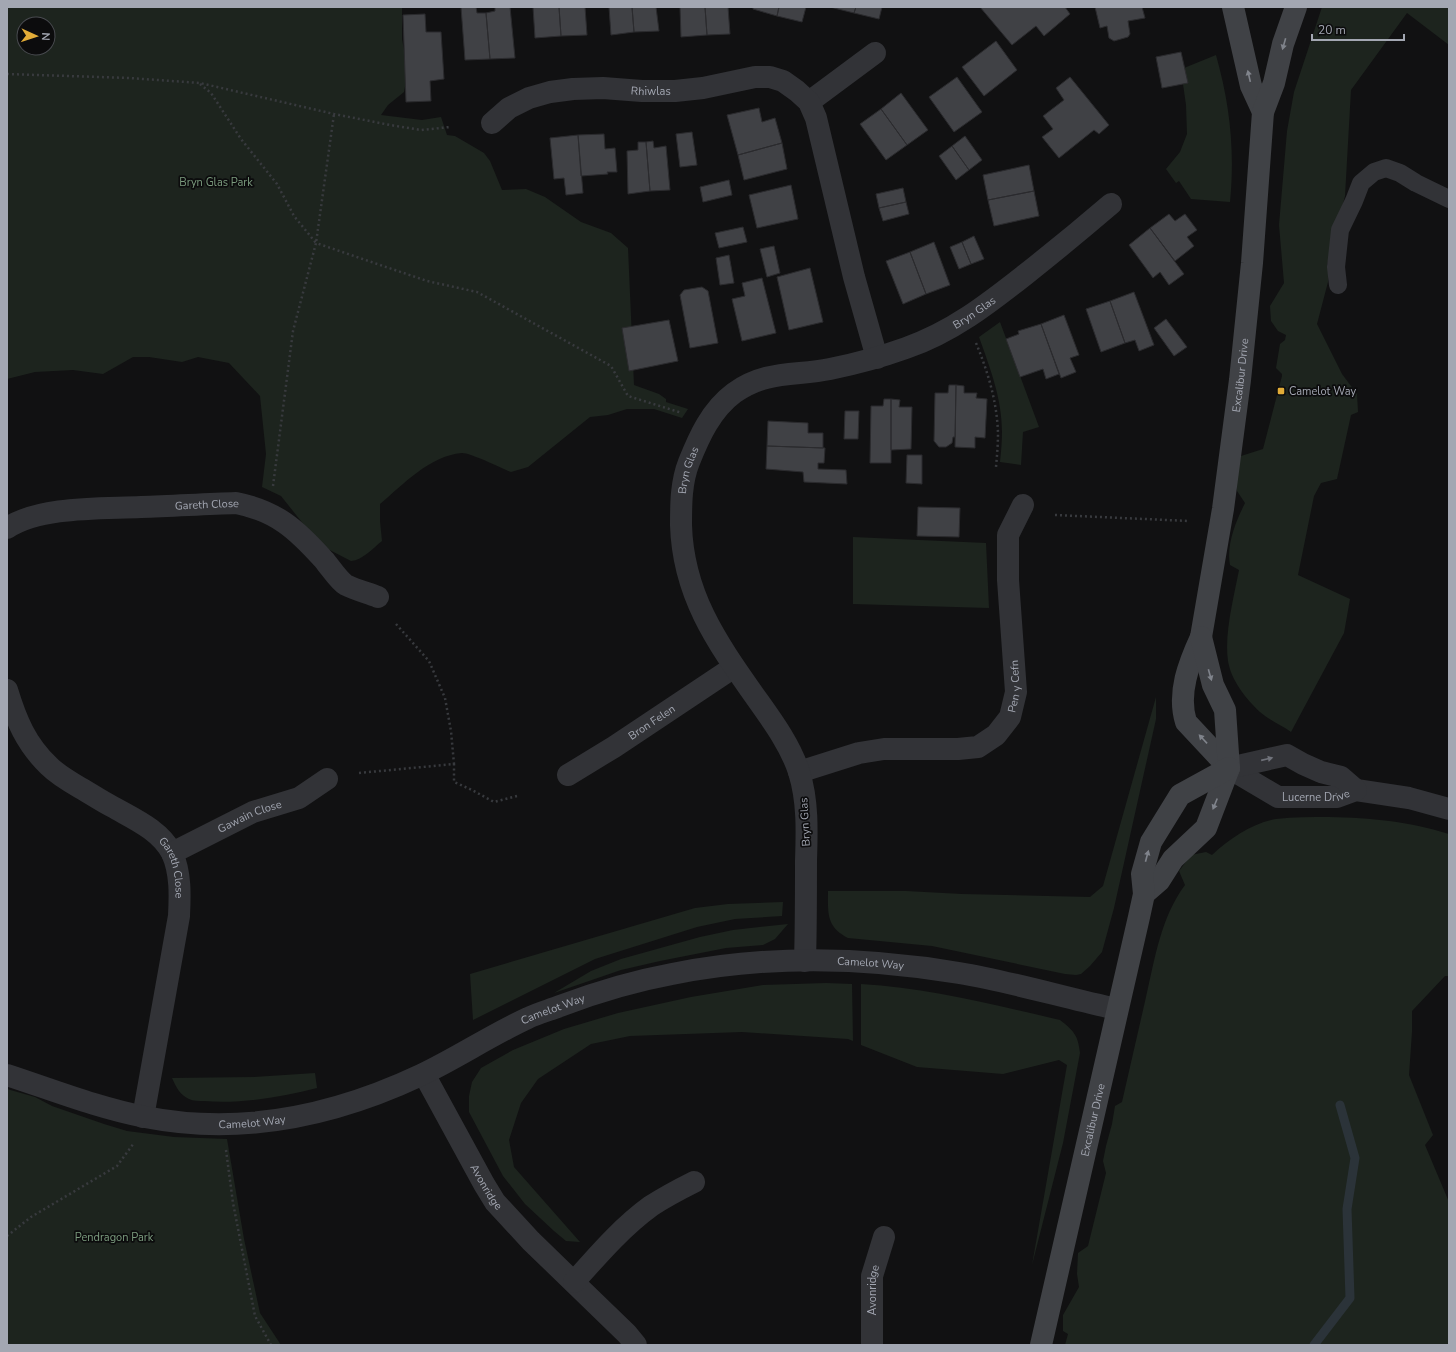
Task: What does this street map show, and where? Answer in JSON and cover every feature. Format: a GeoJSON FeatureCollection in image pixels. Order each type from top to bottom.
{"type":"FeatureCollection","features":[{"type":"Feature","properties":{"kind":"street","name":"Excalibur Drive"},"geometry":{"type":"LineString","coordinates":[[1232,7],[1251,86],[1263,112]]}},
{"type":"Feature","properties":{"kind":"street","name":"Excalibur Drive"},"geometry":{"type":"LineString","coordinates":[[1229,768],[1186,722],[1184,714],[1184,690],[1190,661],[1201,637],[1223,509],[1240,380],[1252,263],[1263,112],[1274,83],[1283,44],[1296,7]]}},
{"type":"Feature","properties":{"kind":"street"},"geometry":{"type":"LineString","coordinates":[[875,53],[810,102],[816,118],[842,227],[877,358]]}},
{"type":"Feature","properties":{"kind":"street","name":"Rhiwlas"},"geometry":{"type":"LineString","coordinates":[[492,123],[509,108],[529,98],[573,88],[675,91],[703,88],[755,77],[770,77],[783,81],[810,102]]}},
{"type":"Feature","properties":{"kind":"street","name":"Bryn Glas"},"geometry":{"type":"LineString","coordinates":[[805,961],[805,798],[799,772],[790,751],[770,718],[734,667],[696,602],[687,571],[682,542],[681,501],[686,471],[695,446],[708,422],[721,405],[735,392],[754,382],[772,376],[827,370],[877,358],[935,337],[967,319],[1024,276],[1111,204]]}},
{"type":"Feature","properties":{"kind":"street","name":"Gareth Close"},"geometry":{"type":"LineString","coordinates":[[7,528],[18,521],[43,515],[76,510],[201,504],[241,504],[252,506],[287,524],[302,536],[345,584],[378,597]]}},
{"type":"Feature","properties":{"kind":"street","name":"Pen y Cefn"},"geometry":{"type":"LineString","coordinates":[[799,772],[859,753],[884,749],[958,749],[978,747],[996,735],[1010,717],[1016,692],[1008,580],[1008,535],[1023,505]]}},
{"type":"Feature","properties":{"kind":"street","name":"Excalibur Drive"},"geometry":{"type":"LineString","coordinates":[[1144,894],[1159,881],[1173,860],[1206,828],[1229,768],[1225,710],[1212,685],[1201,637]]}},
{"type":"Feature","properties":{"kind":"street","name":"Bron Felen"},"geometry":{"type":"LineString","coordinates":[[568,775],[614,747],[734,667]]}},
{"type":"Feature","properties":{"kind":"street","name":"Gareth Close"},"geometry":{"type":"LineString","coordinates":[[7,690],[18,723],[32,746],[50,767],[71,783],[143,823],[157,834],[172,853],[180,895],[179,916],[143,1117]]}},
{"type":"Feature","properties":{"kind":"street","name":"Lucerne Drive"},"geometry":{"type":"LineString","coordinates":[[1229,768],[1287,755],[1320,772],[1341,777],[1356,790]]}},
{"type":"Feature","properties":{"kind":"street","name":"Excalibur Drive"},"geometry":{"type":"LineString","coordinates":[[1042,1345],[1144,894],[1142,874],[1151,842],[1180,795],[1229,768]]}},
{"type":"Feature","properties":{"kind":"street","name":"Lucerne Drive"},"geometry":{"type":"LineString","coordinates":[[1229,768],[1278,797],[1337,797],[1356,790],[1408,798],[1449,809]]}},
{"type":"Feature","properties":{"kind":"street","name":"Gawain Close"},"geometry":{"type":"LineString","coordinates":[[172,853],[253,812],[299,798],[328,779]]}},
{"type":"Feature","properties":{"kind":"street","name":"Camelot Way"},"geometry":{"type":"LineString","coordinates":[[7,1075],[89,1103],[143,1117],[196,1124],[252,1124],[323,1111],[392,1088],[424,1074],[486,1039],[530,1017],[618,986],[671,974],[722,966],[763,962],[856,960],[962,973],[1118,1009]]}},
{"type":"Feature","properties":{"kind":"street","name":"Avonridge"},"geometry":{"type":"LineString","coordinates":[[424,1074],[495,1202],[531,1241],[627,1334],[636,1345]]}},
{"type":"Feature","properties":{"kind":"street"},"geometry":{"type":"LineString","coordinates":[[574,1282],[610,1242],[632,1221],[652,1206],[694,1182]]}},
{"type":"Feature","properties":{"kind":"street","name":"Avonridge"},"geometry":{"type":"LineString","coordinates":[[872,1345],[872,1276],[884,1237]]}},
{"type":"Feature","properties":{"kind":"lane"},"geometry":{"type":"LineString","coordinates":[[1338,285],[1336,267],[1340,230],[1361,183],[1374,172],[1386,168],[1400,173],[1416,183],[1449,199]]}},
{"type":"Feature","properties":{"kind":"path"},"geometry":{"type":"LineString","coordinates":[[7,74],[129,78],[200,83],[334,114],[421,130],[450,127]]}},
{"type":"Feature","properties":{"kind":"path"},"geometry":{"type":"LineString","coordinates":[[200,83],[211,93],[241,139],[277,184],[294,216],[316,243],[427,281],[477,292],[611,366],[628,396],[686,414]]}},
{"type":"Feature","properties":{"kind":"path"},"geometry":{"type":"LineString","coordinates":[[273,488],[293,331],[316,243],[334,114]]}},
{"type":"Feature","properties":{"kind":"path"},"geometry":{"type":"LineString","coordinates":[[976,342],[985,364],[995,401],[998,433],[996,467]]}},
{"type":"Feature","properties":{"kind":"path"},"geometry":{"type":"LineString","coordinates":[[1056,515],[1189,521]]}},
{"type":"Feature","properties":{"kind":"path"},"geometry":{"type":"LineString","coordinates":[[396,624],[429,661],[445,698],[451,731],[454,782],[494,802],[517,796]]}},
{"type":"Feature","properties":{"kind":"path"},"geometry":{"type":"LineString","coordinates":[[359,773],[454,764]]}},
{"type":"Feature","properties":{"kind":"path"},"geometry":{"type":"LineString","coordinates":[[7,1236],[31,1217],[117,1166],[135,1140]]}},
{"type":"Feature","properties":{"kind":"path"},"geometry":{"type":"LineString","coordinates":[[225,1144],[233,1203],[255,1316],[271,1345]]}},
{"type":"Feature","properties":{"kind":"green space","name":"Bryn Glas Park"},"geometry":{"type":"Polygon","coordinates":[[[7,7],[402,7],[402,39],[408,71],[404,92],[388,105],[381,115],[422,120],[441,117],[447,135],[455,136],[484,153],[490,161],[502,190],[526,189],[545,197],[581,222],[611,233],[628,248],[634,385],[659,394],[666,399],[666,402],[688,409],[682,418],[654,409],[627,409],[608,415],[590,417],[528,467],[511,472],[479,458],[462,453],[439,459],[418,472],[380,504],[382,541],[364,556],[351,561],[320,545],[281,496],[262,487],[266,454],[260,396],[229,363],[198,357],[182,362],[149,357],[133,357],[103,374],[73,370],[35,372],[7,379],[7,7]]]}},
{"type":"Feature","properties":{"kind":"green space"},"geometry":{"type":"Polygon","coordinates":[[[1322,7],[1449,7],[1449,45],[1407,13],[1351,90],[1345,196],[1327,265],[1329,267],[1328,282],[1317,324],[1342,374],[1357,394],[1358,412],[1351,415],[1337,479],[1321,483],[1314,496],[1298,575],[1350,599],[1344,633],[1291,732],[1267,718],[1260,712],[1240,689],[1232,675],[1228,661],[1227,639],[1232,603],[1239,570],[1230,565],[1229,549],[1235,525],[1245,503],[1237,491],[1236,476],[1241,456],[1263,449],[1282,376],[1276,368],[1280,344],[1285,340],[1286,335],[1278,331],[1271,321],[1270,306],[1284,283],[1279,225],[1287,131],[1294,92],[1322,7]]]}},
{"type":"Feature","properties":{"kind":"green space"},"geometry":{"type":"Polygon","coordinates":[[[1216,55],[1225,92],[1230,128],[1232,164],[1230,202],[1191,199],[1179,181],[1176,183],[1166,169],[1180,152],[1187,134],[1186,105],[1183,84],[1184,68],[1216,55]]]}},
{"type":"Feature","properties":{"kind":"green space"},"geometry":{"type":"Polygon","coordinates":[[[1000,322],[1039,427],[1023,432],[1021,465],[1000,462],[1002,432],[998,395],[979,337],[1000,322]]]}},
{"type":"Feature","properties":{"kind":"green space"},"geometry":{"type":"Polygon","coordinates":[[[853,537],[986,543],[989,608],[853,604],[853,537]]]}},
{"type":"Feature","properties":{"kind":"green space"},"geometry":{"type":"Polygon","coordinates":[[[1156,697],[1156,719],[1114,908],[1102,952],[1081,974],[1065,974],[932,946],[848,938],[841,934],[832,924],[828,906],[828,891],[906,891],[1090,897],[1103,886],[1156,697]]]}},
{"type":"Feature","properties":{"kind":"green space"},"geometry":{"type":"Polygon","coordinates":[[[1296,817],[1360,818],[1404,823],[1449,834],[1449,976],[1445,976],[1412,1011],[1409,1075],[1433,1135],[1425,1145],[1449,1202],[1449,1345],[1065,1345],[1068,1334],[1063,1331],[1063,1315],[1079,1287],[1077,1274],[1078,1253],[1088,1246],[1106,1173],[1103,1161],[1115,1106],[1122,1102],[1164,924],[1177,897],[1185,885],[1179,871],[1191,855],[1206,852],[1212,855],[1242,832],[1267,821],[1296,817]]]}},
{"type":"Feature","properties":{"kind":"green space"},"geometry":{"type":"Polygon","coordinates":[[[783,902],[782,916],[735,919],[697,927],[595,959],[473,1020],[470,974],[695,908],[728,904],[783,902]]]}},
{"type":"Feature","properties":{"kind":"green space"},"geometry":{"type":"Polygon","coordinates":[[[788,924],[775,939],[763,945],[726,948],[660,961],[621,970],[554,993],[591,971],[621,959],[700,937],[733,930],[788,924]]]}},
{"type":"Feature","properties":{"kind":"green space"},"geometry":{"type":"Polygon","coordinates":[[[826,983],[852,984],[853,1041],[848,1039],[742,1032],[630,1036],[591,1044],[538,1079],[521,1103],[509,1140],[514,1167],[580,1242],[566,1241],[525,1204],[503,1176],[469,1112],[469,1096],[472,1082],[481,1068],[513,1050],[564,1029],[618,1013],[691,997],[763,985],[826,983]]]}},
{"type":"Feature","properties":{"kind":"green space"},"geometry":{"type":"Polygon","coordinates":[[[861,984],[936,993],[1060,1020],[1069,1027],[1074,1034],[1078,1042],[1080,1053],[1063,1143],[1032,1265],[1067,1065],[1059,1060],[1003,1074],[917,1067],[861,1045],[861,984]]]}},
{"type":"Feature","properties":{"kind":"green space"},"geometry":{"type":"Polygon","coordinates":[[[315,1073],[317,1088],[275,1097],[233,1102],[191,1100],[181,1093],[172,1078],[254,1077],[315,1073]]]}},
{"type":"Feature","properties":{"kind":"green space","name":"Pendragon Park"},"geometry":{"type":"Polygon","coordinates":[[[7,1089],[35,1097],[52,1106],[127,1131],[174,1137],[227,1139],[244,1239],[260,1313],[281,1345],[7,1345],[7,1089]]]}},
{"type":"Feature","properties":{"kind":"building"},"geometry":{"type":"Polygon","coordinates":[[[461,7],[476,7],[477,13],[486,13],[490,59],[465,60],[461,7]]]}},
{"type":"Feature","properties":{"kind":"building"},"geometry":{"type":"Polygon","coordinates":[[[495,7],[510,7],[515,58],[490,59],[486,13],[495,11],[495,7]]]}},
{"type":"Feature","properties":{"kind":"building"},"geometry":{"type":"Polygon","coordinates":[[[533,7],[559,7],[561,36],[535,38],[533,7]]]}},
{"type":"Feature","properties":{"kind":"building"},"geometry":{"type":"Polygon","coordinates":[[[559,7],[585,7],[587,35],[561,36],[559,7]]]}},
{"type":"Feature","properties":{"kind":"building"},"geometry":{"type":"Polygon","coordinates":[[[609,7],[632,7],[634,32],[611,35],[609,7]]]}},
{"type":"Feature","properties":{"kind":"building"},"geometry":{"type":"Polygon","coordinates":[[[632,7],[656,7],[659,31],[634,32],[632,7]]]}},
{"type":"Feature","properties":{"kind":"building"},"geometry":{"type":"Polygon","coordinates":[[[680,7],[705,7],[707,35],[681,37],[680,7]]]}},
{"type":"Feature","properties":{"kind":"building"},"geometry":{"type":"Polygon","coordinates":[[[705,7],[728,7],[730,34],[707,35],[705,7]]]}},
{"type":"Feature","properties":{"kind":"building"},"geometry":{"type":"Polygon","coordinates":[[[753,7],[779,7],[777,16],[753,9],[753,7]]]}},
{"type":"Feature","properties":{"kind":"building"},"geometry":{"type":"Polygon","coordinates":[[[779,7],[806,7],[802,22],[777,16],[779,7]]]}},
{"type":"Feature","properties":{"kind":"building"},"geometry":{"type":"Polygon","coordinates":[[[830,7],[856,7],[854,13],[830,7]]]}},
{"type":"Feature","properties":{"kind":"building"},"geometry":{"type":"Polygon","coordinates":[[[856,7],[882,7],[879,19],[854,13],[856,7]]]}},
{"type":"Feature","properties":{"kind":"building"},"geometry":{"type":"Polygon","coordinates":[[[980,7],[1065,7],[1070,14],[1044,36],[1036,26],[1012,45],[980,7]]]}},
{"type":"Feature","properties":{"kind":"building"},"geometry":{"type":"Polygon","coordinates":[[[1095,7],[1142,7],[1145,18],[1128,21],[1130,34],[1128,37],[1114,41],[1109,38],[1107,26],[1100,28],[1095,7]]]}},
{"type":"Feature","properties":{"kind":"building"},"geometry":{"type":"Polygon","coordinates":[[[425,14],[426,32],[441,32],[444,79],[430,81],[431,101],[406,102],[403,15],[425,14]]]}},
{"type":"Feature","properties":{"kind":"building"},"geometry":{"type":"Polygon","coordinates":[[[996,41],[1017,70],[984,96],[962,67],[996,41]]]}},
{"type":"Feature","properties":{"kind":"building"},"geometry":{"type":"Polygon","coordinates":[[[1181,52],[1188,83],[1162,88],[1156,57],[1181,52]]]}},
{"type":"Feature","properties":{"kind":"building"},"geometry":{"type":"Polygon","coordinates":[[[957,77],[982,112],[954,132],[929,97],[957,77]]]}},
{"type":"Feature","properties":{"kind":"building"},"geometry":{"type":"Polygon","coordinates":[[[1070,77],[1109,125],[1099,134],[1094,130],[1059,158],[1042,137],[1053,129],[1043,116],[1064,100],[1056,88],[1070,77]]]}},
{"type":"Feature","properties":{"kind":"building"},"geometry":{"type":"Polygon","coordinates":[[[901,93],[928,130],[907,145],[881,109],[901,93]]]}},
{"type":"Feature","properties":{"kind":"building"},"geometry":{"type":"Polygon","coordinates":[[[759,108],[762,122],[775,118],[782,143],[738,155],[727,115],[759,108]]]}},
{"type":"Feature","properties":{"kind":"building"},"geometry":{"type":"Polygon","coordinates":[[[881,109],[907,145],[886,160],[860,124],[881,109]]]}},
{"type":"Feature","properties":{"kind":"building"},"geometry":{"type":"Polygon","coordinates":[[[692,132],[697,165],[680,167],[676,134],[692,132]]]}},
{"type":"Feature","properties":{"kind":"building"},"geometry":{"type":"Polygon","coordinates":[[[604,134],[605,149],[615,148],[617,172],[581,176],[578,135],[604,134]]]}},
{"type":"Feature","properties":{"kind":"building"},"geometry":{"type":"Polygon","coordinates":[[[578,135],[583,193],[566,195],[564,178],[554,179],[550,138],[578,135]]]}},
{"type":"Feature","properties":{"kind":"building"},"geometry":{"type":"Polygon","coordinates":[[[965,136],[982,160],[969,170],[952,146],[965,136]]]}},
{"type":"Feature","properties":{"kind":"building"},"geometry":{"type":"Polygon","coordinates":[[[653,141],[654,148],[666,146],[670,190],[650,191],[646,142],[653,141]]]}},
{"type":"Feature","properties":{"kind":"building"},"geometry":{"type":"Polygon","coordinates":[[[638,142],[646,142],[650,191],[628,194],[627,151],[638,150],[638,142]]]}},
{"type":"Feature","properties":{"kind":"building"},"geometry":{"type":"Polygon","coordinates":[[[782,143],[787,169],[744,180],[738,155],[782,143]]]}},
{"type":"Feature","properties":{"kind":"building"},"geometry":{"type":"Polygon","coordinates":[[[952,146],[969,170],[956,180],[939,156],[952,146]]]}},
{"type":"Feature","properties":{"kind":"building"},"geometry":{"type":"Polygon","coordinates":[[[1029,165],[1034,191],[988,200],[983,175],[1029,165]]]}},
{"type":"Feature","properties":{"kind":"building"},"geometry":{"type":"Polygon","coordinates":[[[729,180],[732,195],[703,202],[700,187],[729,180]]]}},
{"type":"Feature","properties":{"kind":"building"},"geometry":{"type":"Polygon","coordinates":[[[791,185],[798,219],[757,228],[749,195],[791,185]]]}},
{"type":"Feature","properties":{"kind":"building"},"geometry":{"type":"Polygon","coordinates":[[[903,188],[906,202],[879,208],[876,194],[903,188]]]}},
{"type":"Feature","properties":{"kind":"building"},"geometry":{"type":"Polygon","coordinates":[[[1034,191],[1039,216],[994,226],[988,200],[1034,191]]]}},
{"type":"Feature","properties":{"kind":"building"},"geometry":{"type":"Polygon","coordinates":[[[906,202],[909,214],[883,221],[879,208],[906,202]]]}},
{"type":"Feature","properties":{"kind":"building"},"geometry":{"type":"Polygon","coordinates":[[[1169,214],[1175,221],[1185,214],[1197,230],[1187,237],[1194,246],[1175,261],[1150,228],[1169,214]]]}},
{"type":"Feature","properties":{"kind":"building"},"geometry":{"type":"Polygon","coordinates":[[[743,227],[747,242],[719,248],[715,233],[743,227]]]}},
{"type":"Feature","properties":{"kind":"building"},"geometry":{"type":"Polygon","coordinates":[[[1150,228],[1184,274],[1169,285],[1160,272],[1153,278],[1129,245],[1150,228]]]}},
{"type":"Feature","properties":{"kind":"building"},"geometry":{"type":"Polygon","coordinates":[[[974,236],[984,259],[971,264],[962,242],[974,236]]]}},
{"type":"Feature","properties":{"kind":"building"},"geometry":{"type":"Polygon","coordinates":[[[934,242],[950,285],[926,294],[910,252],[934,242]]]}},
{"type":"Feature","properties":{"kind":"building"},"geometry":{"type":"Polygon","coordinates":[[[962,242],[971,264],[959,269],[950,247],[962,242]]]}},
{"type":"Feature","properties":{"kind":"building"},"geometry":{"type":"Polygon","coordinates":[[[774,246],[780,273],[767,277],[760,249],[774,246]]]}},
{"type":"Feature","properties":{"kind":"building"},"geometry":{"type":"Polygon","coordinates":[[[910,252],[926,294],[903,304],[886,261],[910,252]]]}},
{"type":"Feature","properties":{"kind":"building"},"geometry":{"type":"Polygon","coordinates":[[[729,255],[734,283],[720,285],[716,258],[729,255]]]}},
{"type":"Feature","properties":{"kind":"building"},"geometry":{"type":"Polygon","coordinates":[[[810,268],[823,322],[789,330],[777,277],[810,268]]]}},
{"type":"Feature","properties":{"kind":"building"},"geometry":{"type":"Polygon","coordinates":[[[762,278],[776,333],[742,341],[732,299],[745,296],[742,283],[762,278]]]}},
{"type":"Feature","properties":{"kind":"building"},"geometry":{"type":"Polygon","coordinates":[[[702,287],[708,291],[718,343],[690,348],[680,295],[684,290],[702,287]]]}},
{"type":"Feature","properties":{"kind":"building"},"geometry":{"type":"Polygon","coordinates":[[[1134,292],[1154,345],[1139,351],[1135,340],[1125,343],[1110,301],[1134,292]]]}},
{"type":"Feature","properties":{"kind":"building"},"geometry":{"type":"Polygon","coordinates":[[[1110,301],[1125,343],[1101,352],[1086,309],[1110,301]]]}},
{"type":"Feature","properties":{"kind":"building"},"geometry":{"type":"Polygon","coordinates":[[[1064,315],[1079,355],[1070,358],[1076,372],[1061,378],[1041,324],[1064,315]]]}},
{"type":"Feature","properties":{"kind":"building"},"geometry":{"type":"Polygon","coordinates":[[[1166,319],[1187,347],[1174,356],[1154,328],[1166,319]]]}},
{"type":"Feature","properties":{"kind":"building"},"geometry":{"type":"Polygon","coordinates":[[[669,320],[678,361],[629,371],[622,328],[669,320]]]}},
{"type":"Feature","properties":{"kind":"building"},"geometry":{"type":"Polygon","coordinates":[[[1041,324],[1059,374],[1046,379],[1043,369],[1020,377],[1006,339],[1019,334],[1018,331],[1041,324]]]}},
{"type":"Feature","properties":{"kind":"building"},"geometry":{"type":"Polygon","coordinates":[[[949,385],[956,385],[955,437],[953,437],[952,443],[946,447],[939,447],[934,441],[935,393],[948,393],[949,385]]]}},
{"type":"Feature","properties":{"kind":"building"},"geometry":{"type":"Polygon","coordinates":[[[956,385],[964,386],[964,393],[977,393],[976,398],[987,399],[985,438],[975,437],[975,448],[955,447],[956,385]]]}},
{"type":"Feature","properties":{"kind":"building"},"geometry":{"type":"Polygon","coordinates":[[[884,399],[891,399],[891,463],[870,463],[871,406],[883,406],[884,399]]]}},
{"type":"Feature","properties":{"kind":"building"},"geometry":{"type":"Polygon","coordinates":[[[891,399],[900,400],[899,407],[912,407],[911,449],[891,450],[891,399]]]}},
{"type":"Feature","properties":{"kind":"building"},"geometry":{"type":"Polygon","coordinates":[[[845,411],[859,411],[858,439],[844,439],[845,411]]]}},
{"type":"Feature","properties":{"kind":"building"},"geometry":{"type":"Polygon","coordinates":[[[768,421],[808,423],[808,433],[823,433],[823,448],[767,446],[768,421]]]}},
{"type":"Feature","properties":{"kind":"building"},"geometry":{"type":"Polygon","coordinates":[[[767,446],[825,448],[824,463],[818,463],[818,469],[846,470],[847,484],[804,482],[803,472],[766,469],[767,446]]]}},
{"type":"Feature","properties":{"kind":"building"},"geometry":{"type":"Polygon","coordinates":[[[907,455],[922,455],[922,484],[906,483],[907,455]]]}},
{"type":"Feature","properties":{"kind":"building"},"geometry":{"type":"Polygon","coordinates":[[[918,507],[960,508],[959,537],[917,536],[918,507]]]}},
{"type":"Feature","properties":{"kind":"waterway"},"geometry":{"type":"LineString","coordinates":[[1314,1345],[1350,1298],[1347,1209],[1355,1158],[1340,1105]]}},
{"type":"Feature","properties":{"kind":"place","name":"Camelot Way"},"geometry":{"type":"Point","coordinates":[1281,391]}}]}
